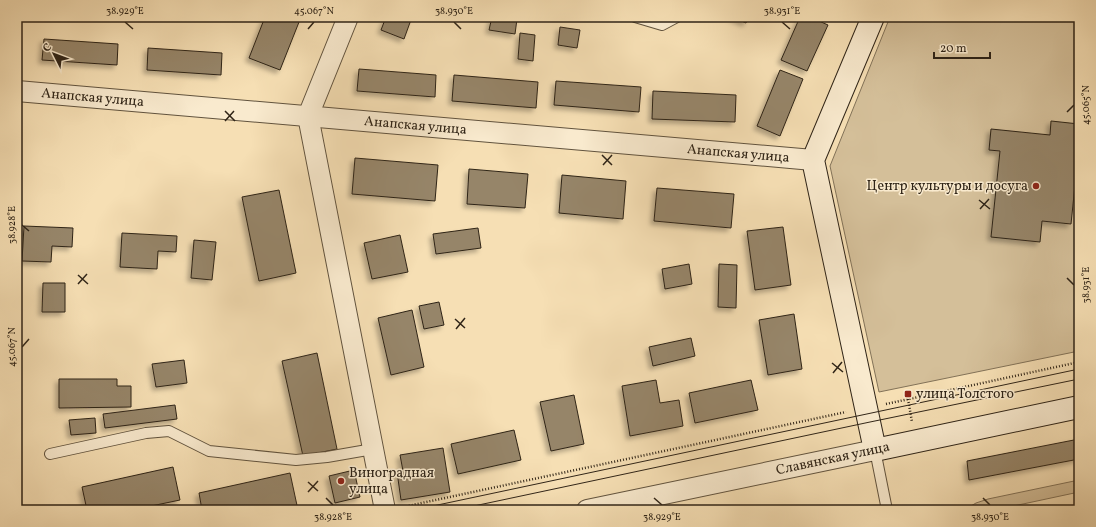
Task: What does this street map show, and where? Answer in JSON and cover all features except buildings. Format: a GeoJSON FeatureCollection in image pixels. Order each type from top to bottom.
{"type":"FeatureCollection","features":[{"type":"Feature","properties":{"kind":"street"},"geometry":{"type":"LineString","coordinates":[[348,17],[308,116],[373,449],[393,509]]}},
{"type":"Feature","properties":{"kind":"street"},"geometry":{"type":"LineString","coordinates":[[872,17],[813,160],[875,450]]}},
{"type":"Feature","properties":{"kind":"street","name":"Анапская улица"},"geometry":{"type":"LineString","coordinates":[[17,91],[813,160]]}},
{"type":"Feature","properties":{"kind":"street","name":"Славянская улица"},"geometry":{"type":"LineString","coordinates":[[587,510],[1079,408]]}},
{"type":"Feature","properties":{"kind":"lane"},"geometry":{"type":"LineString","coordinates":[[635,17],[662,25],[677,17]]}},
{"type":"Feature","properties":{"kind":"lane"},"geometry":{"type":"LineString","coordinates":[[50,454],[146,433],[169,431],[209,451],[296,460],[327,457],[373,449]]}},
{"type":"Feature","properties":{"kind":"lane"},"geometry":{"type":"LineString","coordinates":[[875,450],[887,510]]}},
{"type":"Feature","properties":{"kind":"path"},"geometry":{"type":"LineString","coordinates":[[393,509],[1079,362]]}},
{"type":"Feature","properties":{"kind":"shaded area"},"geometry":{"type":"Polygon","coordinates":[[[890,17],[1079,17],[1079,351],[879,392],[830,166],[890,17]]]}},
{"type":"Feature","properties":{"kind":"shaded area"},"geometry":{"type":"Polygon","coordinates":[[[1079,480],[1079,492],[995,510],[964,510],[976,503],[988,499],[1079,480]]]}},
{"type":"Feature","properties":{"kind":"tram line"},"geometry":{"type":"LineString","coordinates":[[414,510],[1079,369]]}},
{"type":"Feature","properties":{"kind":"tram line"},"geometry":{"type":"LineString","coordinates":[[455,510],[1079,379]]}},
{"type":"Feature","properties":{"kind":"place","name":"Центр культуры и досуга"},"geometry":{"type":"Point","coordinates":[1036,186]}},
{"type":"Feature","properties":{"kind":"place","name":"улица Толстого"},"geometry":{"type":"Point","coordinates":[908,394]}},
{"type":"Feature","properties":{"kind":"place","name":"Виноградная улица"},"geometry":{"type":"Point","coordinates":[341,481]}}]}
